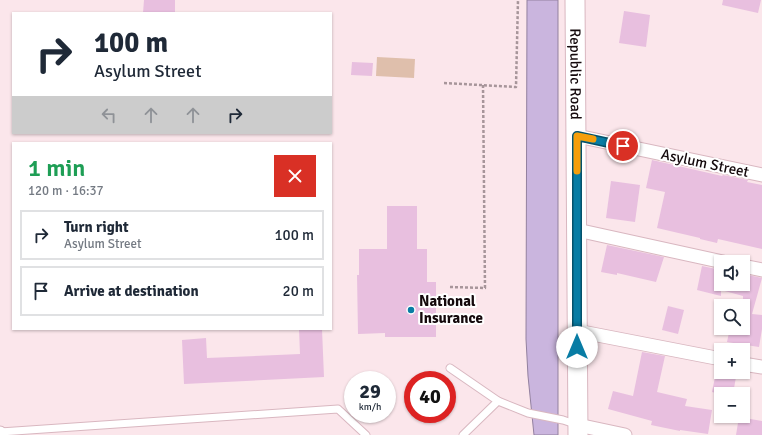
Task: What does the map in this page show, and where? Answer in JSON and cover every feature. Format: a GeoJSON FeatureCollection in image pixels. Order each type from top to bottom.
{"type":"FeatureCollection","features":[{"type":"Feature","properties":{"kind":"street","name":"Republic Road"},"geometry":{"type":"LineString","coordinates":[[575,0],[578,430]]}},
{"type":"Feature","properties":{"kind":"street","name":"Asylum Street"},"geometry":{"type":"LineString","coordinates":[[577,136],[762,175]]}},
{"type":"Feature","properties":{"kind":"street"},"geometry":{"type":"LineString","coordinates":[[577,230],[714,260]]}},
{"type":"Feature","properties":{"kind":"street"},"geometry":{"type":"LineString","coordinates":[[750,267],[762,270]]}},
{"type":"Feature","properties":{"kind":"street"},"geometry":{"type":"LineString","coordinates":[[577,332],[714,358]]}},
{"type":"Feature","properties":{"kind":"street"},"geometry":{"type":"LineString","coordinates":[[750,365],[762,367]]}},
{"type":"Feature","properties":{"kind":"street"},"geometry":{"type":"LineString","coordinates":[[578,430],[625,435]]}},
{"type":"Feature","properties":{"kind":"lane"},"geometry":{"type":"LineString","coordinates":[[450,368],[498,401],[528,413],[563,420],[578,430]]}},
{"type":"Feature","properties":{"kind":"lane"},"geometry":{"type":"LineString","coordinates":[[463,435],[498,401]]}},
{"type":"Feature","properties":{"kind":"lane"},"geometry":{"type":"LineString","coordinates":[[0,433],[338,409],[366,435]]}},
{"type":"Feature","properties":{"kind":"path"},"geometry":{"type":"LineString","coordinates":[[444,83],[516,87],[518,0]]}},
{"type":"Feature","properties":{"kind":"path"},"geometry":{"type":"LineString","coordinates":[[450,287],[485,288],[483,85]]}},
{"type":"Feature","properties":{"kind":"shaded area"},"geometry":{"type":"Polygon","coordinates":[[[527,0],[558,0],[558,435],[534,435],[528,376],[526,339],[527,0]]]}},
{"type":"Feature","properties":{"kind":"shaded area"},"geometry":{"type":"Polygon","coordinates":[[[377,57],[415,59],[414,78],[376,76],[377,57]]]}},
{"type":"Feature","properties":{"kind":"building"},"geometry":{"type":"Polygon","coordinates":[[[144,0],[175,0],[175,12],[143,12],[144,0]]]}},
{"type":"Feature","properties":{"kind":"building"},"geometry":{"type":"Polygon","coordinates":[[[723,0],[761,0],[758,13],[722,5],[723,0]]]}},
{"type":"Feature","properties":{"kind":"building"},"geometry":{"type":"Polygon","coordinates":[[[624,11],[650,15],[646,47],[619,43],[624,11]]]}},
{"type":"Feature","properties":{"kind":"building"},"geometry":{"type":"Polygon","coordinates":[[[352,62],[373,63],[372,76],[351,75],[352,62]]]}},
{"type":"Feature","properties":{"kind":"building"},"geometry":{"type":"Polygon","coordinates":[[[652,160],[722,176],[748,180],[747,182],[762,185],[762,249],[718,239],[717,243],[657,228],[665,192],[646,188],[652,160]]]}},
{"type":"Feature","properties":{"kind":"building"},"geometry":{"type":"Polygon","coordinates":[[[611,181],[640,185],[635,222],[606,218],[611,181]]]}},
{"type":"Feature","properties":{"kind":"building"},"geometry":{"type":"Polygon","coordinates":[[[387,206],[417,206],[417,249],[427,249],[427,282],[436,282],[436,337],[385,337],[385,333],[358,334],[357,275],[359,275],[359,249],[387,249],[387,206]]]}},
{"type":"Feature","properties":{"kind":"building"},"geometry":{"type":"Polygon","coordinates":[[[607,245],[664,257],[656,282],[617,273],[617,275],[601,272],[607,245]]]}},
{"type":"Feature","properties":{"kind":"building"},"geometry":{"type":"Polygon","coordinates":[[[702,266],[714,269],[714,291],[721,291],[721,296],[697,290],[702,266]]]}},
{"type":"Feature","properties":{"kind":"building"},"geometry":{"type":"Polygon","coordinates":[[[750,275],[762,278],[752,314],[762,315],[762,329],[759,347],[750,346],[750,343],[727,342],[728,335],[750,335],[750,299],[743,299],[743,296],[725,291],[750,291],[750,275]]]}},
{"type":"Feature","properties":{"kind":"building"},"geometry":{"type":"Polygon","coordinates":[[[668,306],[684,310],[678,334],[662,330],[668,306]]]}},
{"type":"Feature","properties":{"kind":"building"},"geometry":{"type":"Polygon","coordinates":[[[299,330],[322,330],[324,377],[184,384],[182,340],[206,338],[207,358],[300,354],[299,330]]]}},
{"type":"Feature","properties":{"kind":"building"},"geometry":{"type":"Polygon","coordinates":[[[642,352],[665,356],[657,392],[687,399],[685,406],[712,410],[708,434],[680,431],[651,425],[652,421],[608,409],[613,391],[633,396],[642,352]]]}},
{"type":"Feature","properties":{"kind":"building"},"geometry":{"type":"Polygon","coordinates":[[[715,379],[736,379],[734,387],[714,387],[714,392],[712,392],[715,379]]]}},
{"type":"Feature","properties":{"kind":"building"},"geometry":{"type":"Polygon","coordinates":[[[750,419],[762,421],[762,435],[736,435],[738,423],[750,423],[750,419]]]}},
{"type":"Feature","properties":{"kind":"slow traffic"},"geometry":{"type":"LineString","coordinates":[[577,171],[577,136],[593,139]]}},
{"type":"Feature","properties":{"kind":"place","name":"National Insurance"},"geometry":{"type":"Point","coordinates":[411,310]}},
{"type":"Feature","properties":{"kind":"route"},"geometry":{"type":"LineString","coordinates":[[577,347],[577,136],[623,146]]}}]}
